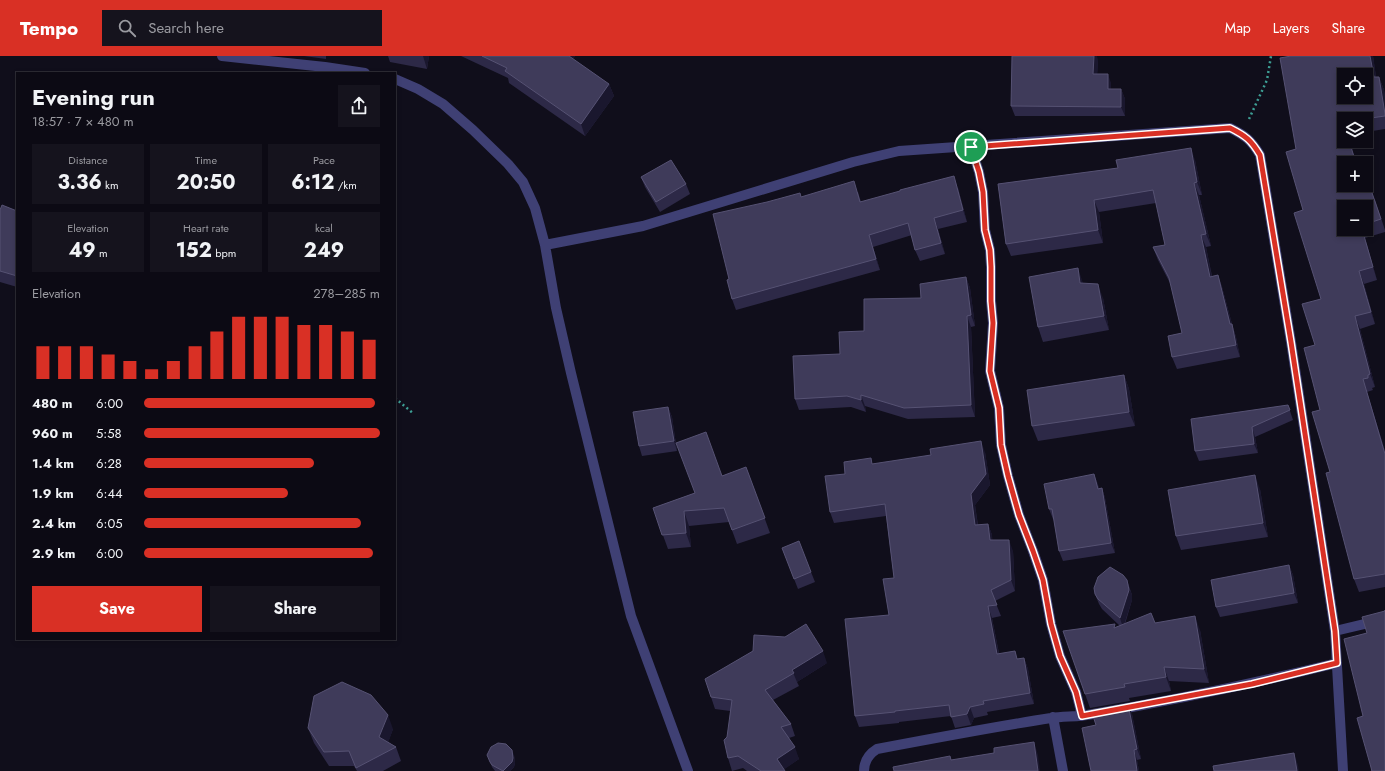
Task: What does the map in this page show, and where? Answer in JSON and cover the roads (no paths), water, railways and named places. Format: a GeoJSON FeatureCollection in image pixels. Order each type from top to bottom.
{"type":"FeatureCollection","features":[{"type":"Feature","properties":{"kind":"street"},"geometry":{"type":"LineString","coordinates":[[222,56],[358,72]]}},
{"type":"Feature","properties":{"kind":"street"},"geometry":{"type":"LineString","coordinates":[[396,79],[418,89],[443,104],[473,130],[508,164],[523,182],[535,208],[545,245],[556,308],[569,366],[631,616],[688,771]]}},
{"type":"Feature","properties":{"kind":"street"},"geometry":{"type":"LineString","coordinates":[[545,245],[643,226],[854,162],[898,151],[1230,128],[1242,134],[1253,143],[1260,155],[1290,334],[1335,631],[1343,771]]}},
{"type":"Feature","properties":{"kind":"street"},"geometry":{"type":"LineString","coordinates":[[971,147],[979,172],[983,192],[985,230],[990,250],[993,323],[990,371],[999,408],[1001,445],[1019,515],[1043,580],[1054,637],[1060,656],[1076,692],[1082,716]]}},
{"type":"Feature","properties":{"kind":"street"},"geometry":{"type":"LineString","coordinates":[[1335,631],[1385,619]]}},
{"type":"Feature","properties":{"kind":"street"},"geometry":{"type":"LineString","coordinates":[[864,771],[866,760],[869,755],[877,749],[1053,717],[1082,716],[1252,684],[1337,663]]}},
{"type":"Feature","properties":{"kind":"street"},"geometry":{"type":"LineString","coordinates":[[1053,717],[1064,771]]}}]}
